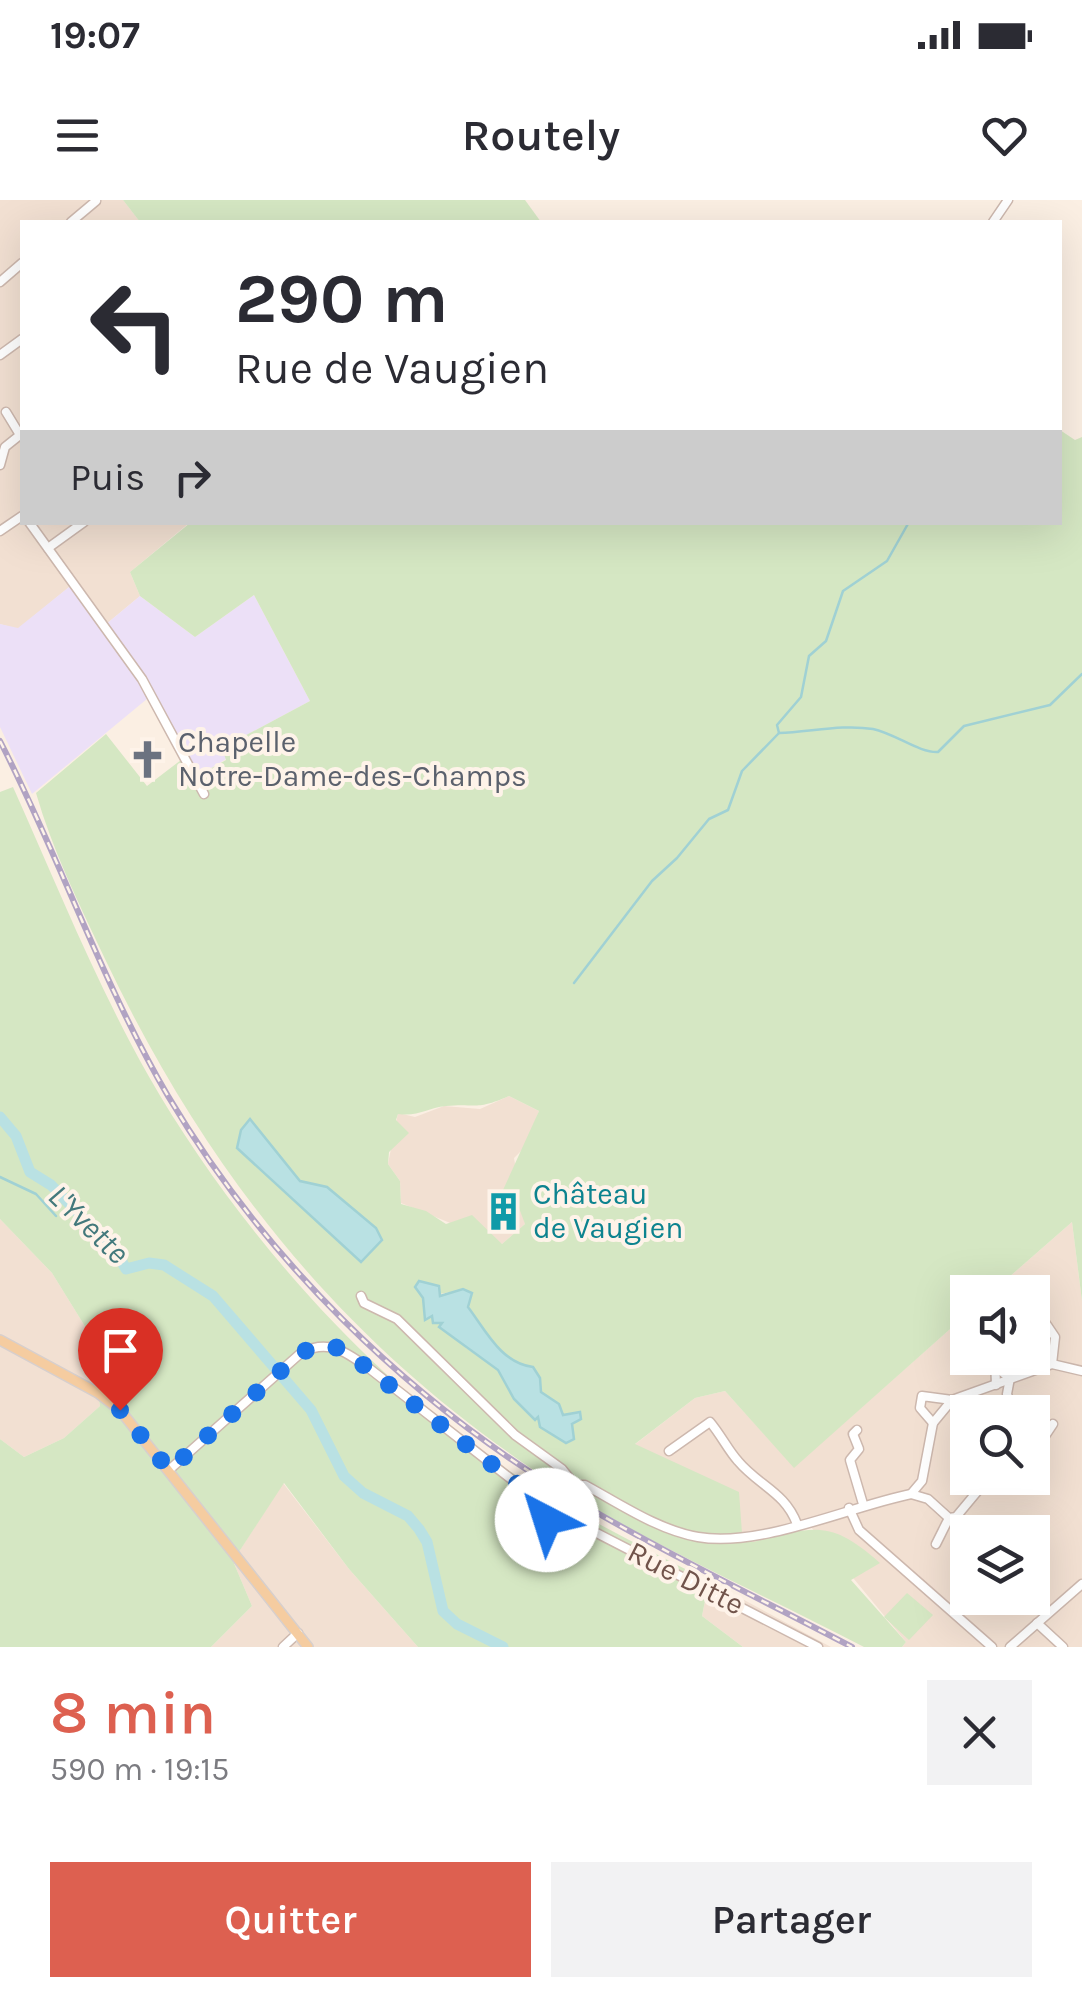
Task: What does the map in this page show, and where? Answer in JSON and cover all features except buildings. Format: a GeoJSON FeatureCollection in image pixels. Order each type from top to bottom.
{"type":"FeatureCollection","features":[{"type":"Feature","properties":{"kind":"main road"},"geometry":{"type":"LineString","coordinates":[[0,1340],[98,1392],[120,1410],[308,1647]]}},
{"type":"Feature","properties":{"kind":"street"},"geometry":{"type":"LineString","coordinates":[[82,219],[96,201]]}},
{"type":"Feature","properties":{"kind":"street"},"geometry":{"type":"LineString","coordinates":[[0,282],[20,265]]}},
{"type":"Feature","properties":{"kind":"street"},"geometry":{"type":"LineString","coordinates":[[6,412],[20,433]]}},
{"type":"Feature","properties":{"kind":"street"},"geometry":{"type":"LineString","coordinates":[[0,465],[5,446],[20,435]]}},
{"type":"Feature","properties":{"kind":"street"},"geometry":{"type":"LineString","coordinates":[[31,525],[142,678],[204,794]]}},
{"type":"Feature","properties":{"kind":"street"},"geometry":{"type":"LineString","coordinates":[[48,548],[80,525]]}},
{"type":"Feature","properties":{"kind":"street"},"geometry":{"type":"LineString","coordinates":[[360,1296],[397,1319],[516,1435],[562,1468],[575,1485]]}},
{"type":"Feature","properties":{"kind":"street"},"geometry":{"type":"LineString","coordinates":[[1050,1329],[1055,1337],[1054,1359]]}},
{"type":"Feature","properties":{"kind":"street","name":"Rue Ditte"},"geometry":{"type":"LineString","coordinates":[[169,1470],[283,1367],[302,1352],[325,1344],[344,1350],[370,1368],[520,1486],[547,1513],[584,1527],[818,1647]]}},
{"type":"Feature","properties":{"kind":"street"},"geometry":{"type":"LineString","coordinates":[[1054,1359],[1082,1371]]}},
{"type":"Feature","properties":{"kind":"street"},"geometry":{"type":"LineString","coordinates":[[965,1395],[1054,1359]]}},
{"type":"Feature","properties":{"kind":"street"},"geometry":{"type":"LineString","coordinates":[[994,1384],[996,1375]]}},
{"type":"Feature","properties":{"kind":"street"},"geometry":{"type":"LineString","coordinates":[[1006,1375],[1010,1378]]}},
{"type":"Feature","properties":{"kind":"street"},"geometry":{"type":"LineString","coordinates":[[994,1384],[1007,1394],[1010,1378]]}},
{"type":"Feature","properties":{"kind":"street"},"geometry":{"type":"LineString","coordinates":[[933,1424],[920,1408],[922,1396],[950,1400]]}},
{"type":"Feature","properties":{"kind":"street"},"geometry":{"type":"LineString","coordinates":[[911,1494],[922,1481],[933,1424],[950,1403]]}},
{"type":"Feature","properties":{"kind":"street"},"geometry":{"type":"LineString","coordinates":[[669,1451],[710,1422],[752,1476],[789,1504],[796,1524]]}},
{"type":"Feature","properties":{"kind":"street"},"geometry":{"type":"LineString","coordinates":[[1050,1429],[1053,1424]]}},
{"type":"Feature","properties":{"kind":"street"},"geometry":{"type":"LineString","coordinates":[[838,1464],[850,1460],[859,1449],[853,1434],[857,1430]]}},
{"type":"Feature","properties":{"kind":"street"},"geometry":{"type":"LineString","coordinates":[[850,1460],[862,1504]]}},
{"type":"Feature","properties":{"kind":"street"},"geometry":{"type":"LineString","coordinates":[[922,1481],[928,1498],[948,1518],[956,1518],[975,1495]]}},
{"type":"Feature","properties":{"kind":"street"},"geometry":{"type":"LineString","coordinates":[[547,1513],[575,1485],[585,1485],[668,1529],[699,1538],[732,1539],[862,1504],[911,1494],[928,1498]]}},
{"type":"Feature","properties":{"kind":"street"},"geometry":{"type":"LineString","coordinates":[[849,1508],[859,1530],[992,1647]]}},
{"type":"Feature","properties":{"kind":"street"},"geometry":{"type":"LineString","coordinates":[[936,1544],[948,1518]]}},
{"type":"Feature","properties":{"kind":"street"},"geometry":{"type":"LineString","coordinates":[[1010,1647],[1082,1584]]}},
{"type":"Feature","properties":{"kind":"street"},"geometry":{"type":"LineString","coordinates":[[1038,1623],[1063,1647]]}},
{"type":"Feature","properties":{"kind":"street"},"geometry":{"type":"LineString","coordinates":[[282,1647],[298,1634]]}},
{"type":"Feature","properties":{"kind":"shaded area"},"geometry":{"type":"Polygon","coordinates":[[[0,200],[123,200],[138,220],[20,220],[20,525],[187,525],[130,572],[140,596],[105,625],[74,583],[18,629],[0,624],[0,200]]]}},
{"type":"Feature","properties":{"kind":"shaded area"},"geometry":{"type":"Polygon","coordinates":[[[74,583],[105,625],[140,596],[195,637],[254,595],[310,701],[222,748],[226,759],[198,776],[153,694],[32,794],[0,727],[0,624],[18,628],[74,583]]]}},
{"type":"Feature","properties":{"kind":"shaded area"},"geometry":{"type":"Polygon","coordinates":[[[509,1096],[539,1111],[527,1145],[514,1158],[525,1224],[502,1244],[401,1203],[400,1181],[388,1164],[398,1113],[415,1117],[444,1106],[480,1109],[509,1096]]]}},
{"type":"Feature","properties":{"kind":"shaded area"},"geometry":{"type":"Polygon","coordinates":[[[0,1219],[52,1273],[86,1328],[100,1406],[64,1438],[24,1457],[0,1439],[0,1219]]]}},
{"type":"Feature","properties":{"kind":"shaded area"},"geometry":{"type":"Polygon","coordinates":[[[1072,1222],[1082,1301],[1082,1647],[902,1647],[906,1642],[811,1527],[753,1542],[634,1445],[695,1398],[725,1391],[794,1467],[950,1329],[950,1375],[1050,1375],[1050,1275],[1011,1275],[1072,1222]]]}},
{"type":"Feature","properties":{"kind":"shaded area"},"geometry":{"type":"Polygon","coordinates":[[[283,1483],[349,1569],[418,1647],[211,1647],[252,1606],[233,1561],[283,1483]]]}},
{"type":"Feature","properties":{"kind":"shaded area"},"geometry":{"type":"Polygon","coordinates":[[[709,1581],[831,1647],[743,1647],[702,1616],[709,1581]]]}},
{"type":"Feature","properties":{"kind":"green space"},"geometry":{"type":"Polygon","coordinates":[[[123,200],[525,200],[540,220],[138,220],[123,200]]]}},
{"type":"Feature","properties":{"kind":"green space"},"geometry":{"type":"Polygon","coordinates":[[[1062,431],[1075,440],[1082,437],[1082,1301],[1072,1222],[1011,1275],[950,1275],[950,1329],[794,1468],[725,1391],[695,1398],[635,1444],[739,1492],[742,1533],[753,1542],[792,1532],[821,1530],[863,1549],[880,1563],[851,1580],[906,1642],[902,1647],[864,1647],[604,1514],[492,1441],[422,1385],[357,1324],[297,1260],[243,1192],[193,1119],[147,1041],[76,897],[36,793],[106,734],[147,786],[181,760],[194,778],[226,760],[222,748],[310,701],[254,595],[195,637],[140,596],[130,572],[188,525],[1062,525],[1062,431]],[[509,1096],[482,1105],[398,1114],[396,1120],[409,1133],[389,1152],[388,1164],[400,1181],[401,1204],[426,1211],[446,1224],[472,1215],[502,1244],[525,1224],[519,1208],[503,1190],[539,1111],[509,1096]],[[250,1119],[332,1234],[362,1262],[382,1241],[376,1228],[327,1187],[300,1181],[250,1119]],[[462,1290],[423,1297],[426,1319],[433,1315],[466,1348],[498,1370],[514,1399],[572,1432],[558,1409],[494,1344],[462,1290]]]}},
{"type":"Feature","properties":{"kind":"green space"},"geometry":{"type":"Polygon","coordinates":[[[13,787],[94,969],[148,1075],[217,1182],[299,1285],[391,1379],[490,1458],[570,1508],[709,1581],[702,1616],[743,1647],[418,1647],[349,1569],[284,1483],[233,1561],[252,1606],[211,1647],[0,1647],[0,1439],[24,1457],[64,1438],[100,1406],[86,1328],[52,1273],[0,1219],[0,792],[13,787]]]}},
{"type":"Feature","properties":{"kind":"green space"},"geometry":{"type":"Polygon","coordinates":[[[907,1593],[933,1615],[909,1640],[884,1617],[907,1593]]]}},
{"type":"Feature","properties":{"kind":"water"},"geometry":{"type":"Polygon","coordinates":[[[250,1119],[300,1181],[327,1187],[376,1228],[382,1240],[361,1262],[237,1148],[241,1130],[250,1119]]]}},
{"type":"Feature","properties":{"kind":"water"},"geometry":{"type":"Polygon","coordinates":[[[419,1281],[439,1286],[440,1296],[463,1289],[472,1293],[468,1307],[503,1353],[533,1367],[540,1378],[541,1392],[559,1404],[563,1415],[580,1412],[581,1419],[572,1424],[574,1439],[566,1443],[540,1427],[538,1417],[535,1420],[514,1399],[498,1370],[439,1327],[442,1323],[433,1323],[432,1316],[425,1320],[423,1298],[415,1287],[419,1281]]]}},
{"type":"Feature","properties":{"kind":"waterway"},"geometry":{"type":"LineString","coordinates":[[779,733],[777,725],[801,697],[809,656],[826,641],[843,591],[887,561],[907,525]]}},
{"type":"Feature","properties":{"kind":"waterway"},"geometry":{"type":"LineString","coordinates":[[574,983],[652,881],[709,819],[728,810],[742,771],[779,733],[873,729],[923,750],[938,752],[964,726],[1050,705],[1082,674]]}},
{"type":"Feature","properties":{"kind":"waterway","name":"L'Yvette"},"geometry":{"type":"LineString","coordinates":[[0,1117],[16,1136],[30,1172],[51,1185],[117,1253],[126,1269],[149,1263],[164,1265],[213,1296],[311,1410],[344,1476],[363,1493],[408,1516],[419,1529],[427,1542],[443,1611],[457,1624],[503,1647]]}},
{"type":"Feature","properties":{"kind":"waterway","name":"L'Yvette"},"geometry":{"type":"LineString","coordinates":[[0,1177],[36,1194],[56,1216]]}},
{"type":"Feature","properties":{"kind":"railway"},"geometry":{"type":"LineString","coordinates":[[0,741],[144,1053],[206,1156],[294,1268],[394,1368],[506,1456],[636,1535],[852,1647]]}},
{"type":"Feature","properties":{"kind":"place","name":"Chapelle Notre-Dame-des-Champs"},"geometry":{"type":"Point","coordinates":[148,759]}},
{"type":"Feature","properties":{"kind":"place","name":"Château de Vaugien"},"geometry":{"type":"Point","coordinates":[503,1211]}},
{"type":"Feature","properties":{"kind":"route"},"geometry":{"type":"LineString","coordinates":[[120,1410],[169,1470],[302,1352],[325,1344],[333,1346],[370,1368],[530,1494],[542,1510],[541,1517],[547,1520]]}}]}
